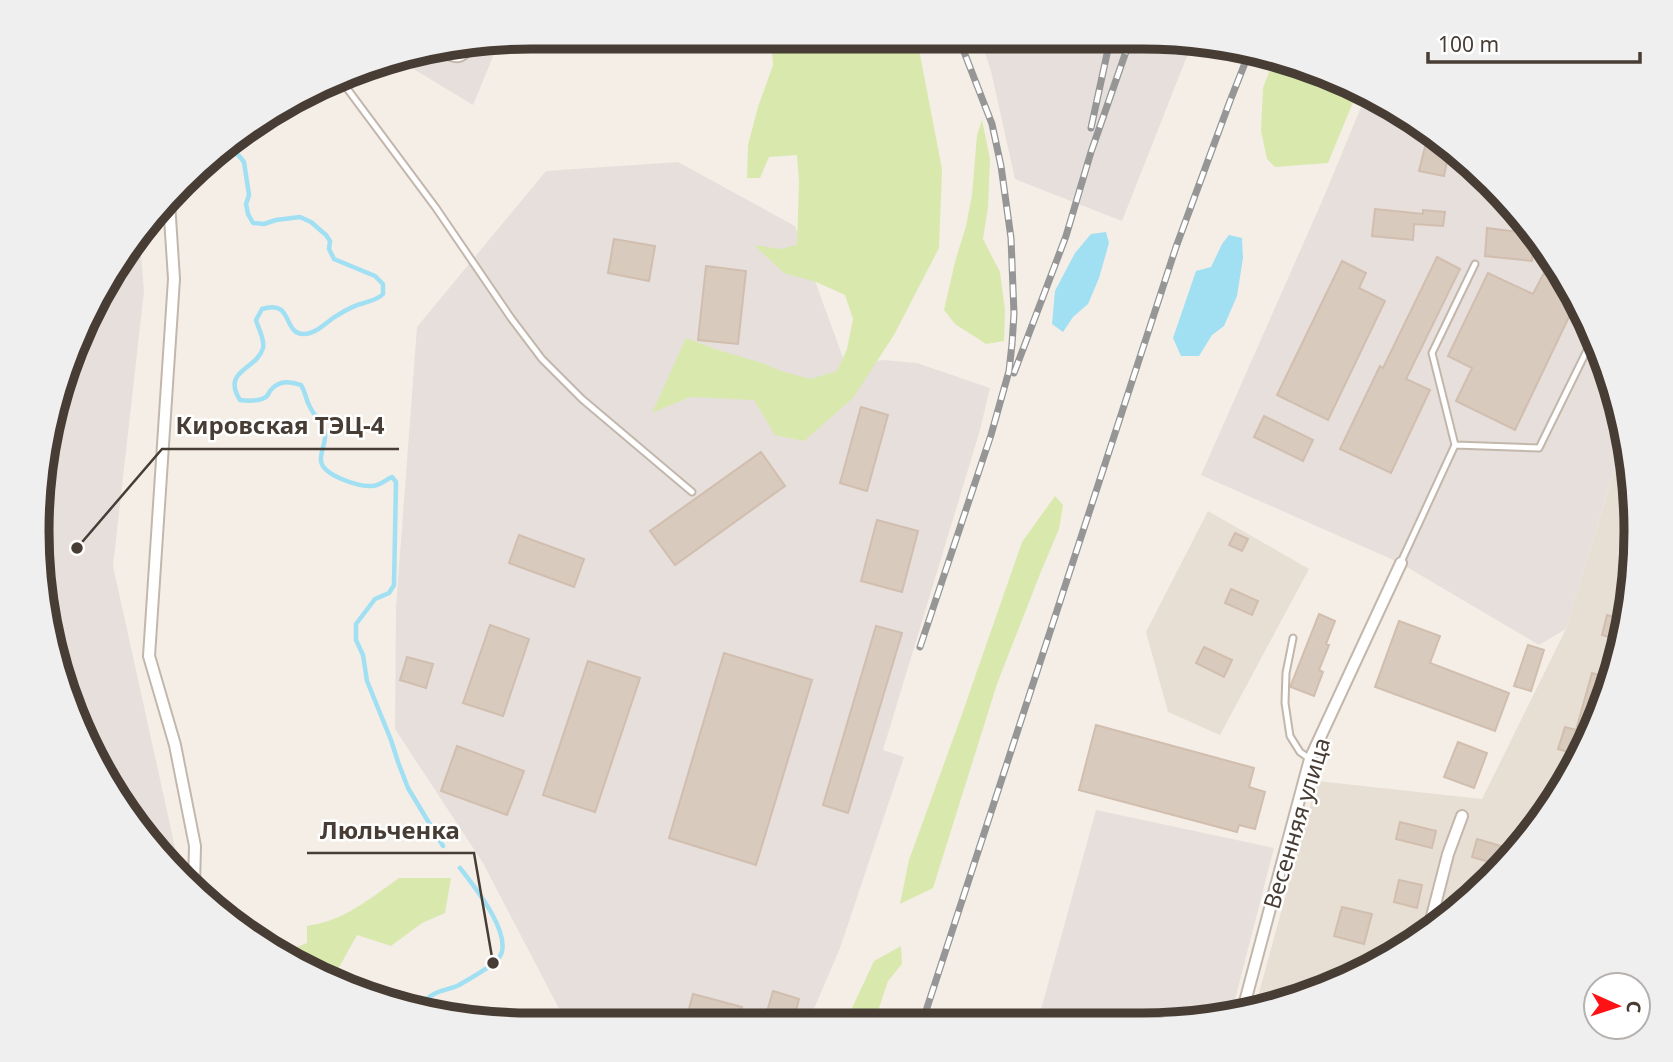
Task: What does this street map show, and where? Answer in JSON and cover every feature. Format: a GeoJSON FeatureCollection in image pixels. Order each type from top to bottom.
{"type":"FeatureCollection","features":[{"type":"Feature","properties":{"kind":"street"},"geometry":{"type":"LineString","coordinates":[[170,212],[174,279],[149,656],[177,757],[195,846],[194,876]]}},
{"type":"Feature","properties":{"kind":"street","name":"Весенняя улица"},"geometry":{"type":"LineString","coordinates":[[1245,1002],[1310,759],[1401,563]]}},
{"type":"Feature","properties":{"kind":"street"},"geometry":{"type":"LineString","coordinates":[[1432,915],[1448,853],[1462,816]]}},
{"type":"Feature","properties":{"kind":"lane"},"geometry":{"type":"LineString","coordinates":[[447,56],[461,58],[468,53]]}},
{"type":"Feature","properties":{"kind":"lane"},"geometry":{"type":"LineString","coordinates":[[346,87],[436,208],[542,359],[582,398],[692,492]]}},
{"type":"Feature","properties":{"kind":"lane"},"geometry":{"type":"LineString","coordinates":[[1401,563],[1454,444],[1432,354],[1475,264]]}},
{"type":"Feature","properties":{"kind":"lane"},"geometry":{"type":"LineString","coordinates":[[1454,444],[1539,448],[1588,349]]}},
{"type":"Feature","properties":{"kind":"lane"},"geometry":{"type":"LineString","coordinates":[[1293,638],[1286,673],[1285,703],[1290,736],[1300,752],[1310,759]]}},
{"type":"Feature","properties":{"kind":"shaded area"},"geometry":{"type":"Polygon","coordinates":[[[984,49],[1189,51],[1122,221],[1015,179],[984,49]]]}},
{"type":"Feature","properties":{"kind":"shaded area"},"geometry":{"type":"Polygon","coordinates":[[[496,50],[473,105],[407,65],[496,50]]]}},
{"type":"Feature","properties":{"kind":"shaded area"},"geometry":{"type":"Polygon","coordinates":[[[1363,103],[1410,130],[1483,190],[1543,263],[1574,318],[1608,406],[1618,457],[1566,629],[1539,645],[1400,563],[1201,475],[1363,103]]]}},
{"type":"Feature","properties":{"kind":"shaded area"},"geometry":{"type":"Polygon","coordinates":[[[678,162],[795,226],[846,366],[883,360],[917,363],[990,388],[980,430],[883,750],[904,757],[840,948],[812,1013],[561,1013],[483,863],[395,729],[396,608],[417,327],[546,171],[678,162]]]}},
{"type":"Feature","properties":{"kind":"shaded area"},"geometry":{"type":"Polygon","coordinates":[[[141,249],[144,291],[113,566],[177,858],[130,799],[86,715],[65,656],[50,563],[50,499],[65,406],[99,318],[141,249]]]}},
{"type":"Feature","properties":{"kind":"shaded area"},"geometry":{"type":"Polygon","coordinates":[[[1618,457],[1624,531],[1615,625],[1608,656],[1587,715],[1543,799],[1483,872],[1410,932],[1326,976],[1257,999],[1317,781],[1482,799],[1566,629],[1618,457]]]}},
{"type":"Feature","properties":{"kind":"shaded area"},"geometry":{"type":"Polygon","coordinates":[[[1208,511],[1309,569],[1220,735],[1168,712],[1146,632],[1208,511]]]}},
{"type":"Feature","properties":{"kind":"shaded area"},"geometry":{"type":"Polygon","coordinates":[[[1096,810],[1274,848],[1234,1004],[1174,1012],[1040,1013],[1096,810]]]}},
{"type":"Feature","properties":{"kind":"green space"},"geometry":{"type":"Polygon","coordinates":[[[772,49],[919,49],[942,169],[939,248],[894,335],[853,398],[804,441],[775,435],[754,400],[690,397],[652,413],[686,338],[810,379],[837,371],[847,349],[853,319],[845,295],[816,282],[784,273],[754,245],[780,249],[797,245],[797,155],[769,157],[760,178],[747,178],[748,145],[773,65],[772,49]]]}},
{"type":"Feature","properties":{"kind":"green space"},"geometry":{"type":"Polygon","coordinates":[[[1271,66],[1354,99],[1328,163],[1275,167],[1267,159],[1261,131],[1263,88],[1271,66]]]}},
{"type":"Feature","properties":{"kind":"green space"},"geometry":{"type":"Polygon","coordinates":[[[982,120],[990,159],[988,207],[983,239],[1000,272],[1005,310],[1004,341],[986,344],[955,324],[944,310],[966,226],[972,195],[977,135],[982,120]]]}},
{"type":"Feature","properties":{"kind":"green space"},"geometry":{"type":"Polygon","coordinates":[[[1055,496],[1063,505],[1059,529],[997,684],[933,888],[900,904],[909,860],[1022,542],[1055,496]]]}},
{"type":"Feature","properties":{"kind":"green space"},"geometry":{"type":"Polygon","coordinates":[[[399,878],[451,878],[445,913],[422,923],[391,946],[357,935],[337,971],[292,949],[307,943],[307,926],[333,919],[366,901],[399,878]]]}},
{"type":"Feature","properties":{"kind":"green space"},"geometry":{"type":"Polygon","coordinates":[[[901,946],[902,964],[888,981],[877,1013],[850,1013],[874,961],[901,946]]]}},
{"type":"Feature","properties":{"kind":"water"},"geometry":{"type":"Polygon","coordinates":[[[1106,232],[1109,243],[1088,304],[1073,317],[1063,332],[1052,324],[1055,291],[1075,253],[1091,234],[1106,232]]]}},
{"type":"Feature","properties":{"kind":"water"},"geometry":{"type":"Polygon","coordinates":[[[1229,235],[1242,238],[1243,258],[1237,296],[1224,326],[1212,335],[1199,356],[1181,356],[1173,338],[1196,271],[1211,267],[1229,235]]]}},
{"type":"Feature","properties":{"kind":"water"},"geometry":{"type":"Polygon","coordinates":[[[77,372],[78,378],[60,429],[77,372]]]}},
{"type":"Feature","properties":{"kind":"building"},"geometry":{"type":"Polygon","coordinates":[[[1426,142],[1447,159],[1444,176],[1419,171],[1426,142]]]}},
{"type":"Feature","properties":{"kind":"building"},"geometry":{"type":"Polygon","coordinates":[[[1375,209],[1423,214],[1423,210],[1445,212],[1443,226],[1414,224],[1413,240],[1372,236],[1375,209]]]}},
{"type":"Feature","properties":{"kind":"building"},"geometry":{"type":"Polygon","coordinates":[[[1487,228],[1519,232],[1533,250],[1532,261],[1485,256],[1487,228]]]}},
{"type":"Feature","properties":{"kind":"building"},"geometry":{"type":"Polygon","coordinates":[[[614,239],[655,246],[649,281],[608,273],[614,239]]]}},
{"type":"Feature","properties":{"kind":"building"},"geometry":{"type":"Polygon","coordinates":[[[1437,257],[1460,269],[1406,379],[1430,390],[1391,473],[1340,449],[1437,257]]]}},
{"type":"Feature","properties":{"kind":"building"},"geometry":{"type":"Polygon","coordinates":[[[1342,261],[1366,273],[1359,288],[1385,301],[1328,420],[1277,395],[1342,261]]]}},
{"type":"Feature","properties":{"kind":"building"},"geometry":{"type":"Polygon","coordinates":[[[706,266],[746,271],[738,344],[698,340],[706,266]]]}},
{"type":"Feature","properties":{"kind":"building"},"geometry":{"type":"Polygon","coordinates":[[[1547,269],[1571,312],[1515,430],[1456,401],[1472,368],[1448,356],[1488,273],[1533,294],[1547,269]]]}},
{"type":"Feature","properties":{"kind":"building"},"geometry":{"type":"Polygon","coordinates":[[[861,407],[888,415],[867,491],[840,483],[861,407]]]}},
{"type":"Feature","properties":{"kind":"building"},"geometry":{"type":"Polygon","coordinates":[[[1264,416],[1313,440],[1303,461],[1254,437],[1264,416]]]}},
{"type":"Feature","properties":{"kind":"building"},"geometry":{"type":"Polygon","coordinates":[[[761,452],[785,486],[675,565],[650,531],[761,452]]]}},
{"type":"Feature","properties":{"kind":"building"},"geometry":{"type":"Polygon","coordinates":[[[877,520],[918,531],[902,592],[861,581],[877,520]]]}},
{"type":"Feature","properties":{"kind":"building"},"geometry":{"type":"Polygon","coordinates":[[[1235,533],[1248,539],[1242,551],[1229,545],[1235,533]]]}},
{"type":"Feature","properties":{"kind":"building"},"geometry":{"type":"Polygon","coordinates":[[[519,535],[584,559],[574,587],[509,563],[519,535]]]}},
{"type":"Feature","properties":{"kind":"building"},"geometry":{"type":"Polygon","coordinates":[[[1231,589],[1258,601],[1252,615],[1225,603],[1231,589]]]}},
{"type":"Feature","properties":{"kind":"building"},"geometry":{"type":"Polygon","coordinates":[[[1319,614],[1335,621],[1326,644],[1329,645],[1319,670],[1323,672],[1314,696],[1291,685],[1319,614]]]}},
{"type":"Feature","properties":{"kind":"building"},"geometry":{"type":"Polygon","coordinates":[[[1607,615],[1616,617],[1608,656],[1587,715],[1569,752],[1558,749],[1565,727],[1576,730],[1592,673],[1599,675],[1609,637],[1602,635],[1607,615]]]}},
{"type":"Feature","properties":{"kind":"building"},"geometry":{"type":"Polygon","coordinates":[[[1399,621],[1440,636],[1430,663],[1509,693],[1495,731],[1375,687],[1399,621]]]}},
{"type":"Feature","properties":{"kind":"building"},"geometry":{"type":"Polygon","coordinates":[[[490,625],[529,639],[503,716],[463,703],[490,625]]]}},
{"type":"Feature","properties":{"kind":"building"},"geometry":{"type":"Polygon","coordinates":[[[876,626],[902,633],[848,813],[823,805],[876,626]]]}},
{"type":"Feature","properties":{"kind":"building"},"geometry":{"type":"Polygon","coordinates":[[[1528,645],[1544,650],[1531,691],[1514,686],[1528,645]]]}},
{"type":"Feature","properties":{"kind":"building"},"geometry":{"type":"Polygon","coordinates":[[[1204,647],[1232,660],[1224,677],[1196,663],[1204,647]]]}},
{"type":"Feature","properties":{"kind":"building"},"geometry":{"type":"Polygon","coordinates":[[[724,653],[812,680],[756,865],[669,838],[724,653]]]}},
{"type":"Feature","properties":{"kind":"building"},"geometry":{"type":"Polygon","coordinates":[[[407,657],[433,664],[426,688],[400,680],[407,657]]]}},
{"type":"Feature","properties":{"kind":"building"},"geometry":{"type":"Polygon","coordinates":[[[588,661],[640,678],[595,812],[543,795],[588,661]]]}},
{"type":"Feature","properties":{"kind":"building"},"geometry":{"type":"Polygon","coordinates":[[[1096,725],[1254,768],[1249,787],[1265,792],[1255,829],[1239,825],[1237,832],[1079,790],[1096,725]]]}},
{"type":"Feature","properties":{"kind":"building"},"geometry":{"type":"Polygon","coordinates":[[[1458,742],[1487,753],[1474,788],[1444,777],[1458,742]]]}},
{"type":"Feature","properties":{"kind":"building"},"geometry":{"type":"Polygon","coordinates":[[[457,746],[524,771],[507,815],[441,791],[457,746]]]}},
{"type":"Feature","properties":{"kind":"building"},"geometry":{"type":"Polygon","coordinates":[[[1400,822],[1436,831],[1432,848],[1396,839],[1400,822]]]}},
{"type":"Feature","properties":{"kind":"building"},"geometry":{"type":"Polygon","coordinates":[[[1477,839],[1504,847],[1492,863],[1472,857],[1477,839]]]}},
{"type":"Feature","properties":{"kind":"building"},"geometry":{"type":"Polygon","coordinates":[[[1399,880],[1422,885],[1417,908],[1394,902],[1399,880]]]}},
{"type":"Feature","properties":{"kind":"building"},"geometry":{"type":"Polygon","coordinates":[[[1342,907],[1372,914],[1364,944],[1334,936],[1342,907]]]}},
{"type":"Feature","properties":{"kind":"building"},"geometry":{"type":"Polygon","coordinates":[[[773,991],[799,999],[795,1013],[767,1013],[773,991]]]}},
{"type":"Feature","properties":{"kind":"building"},"geometry":{"type":"Polygon","coordinates":[[[693,994],[742,1007],[740,1013],[688,1013],[693,994]]]}},
{"type":"Feature","properties":{"kind":"waterway"},"geometry":{"type":"LineString","coordinates":[[235,151],[244,162],[249,195],[246,204],[253,223],[264,224],[300,217],[311,222],[330,241],[329,249],[334,259],[375,276],[383,284],[383,294],[379,298],[357,305],[309,333],[297,333],[279,309],[262,309],[256,320],[263,348],[260,355],[237,376],[235,390],[240,400],[254,401],[264,398],[280,383],[301,385],[324,430],[321,458],[323,466],[335,476],[359,485],[375,486],[392,477],[396,482],[394,585],[389,593],[375,599],[356,624],[356,640],[363,655],[367,681],[408,788],[443,846]]}},
{"type":"Feature","properties":{"kind":"waterway"},"geometry":{"type":"LineString","coordinates":[[424,1001],[440,991],[459,985],[486,968],[499,958],[502,949],[497,924],[460,868]]}},
{"type":"Feature","properties":{"kind":"railway"},"geometry":{"type":"LineString","coordinates":[[920,647],[991,435],[1009,371],[1012,344],[1014,314],[1011,238],[1001,166],[992,124],[963,49]]}},
{"type":"Feature","properties":{"kind":"railway"},"geometry":{"type":"LineString","coordinates":[[1091,128],[1108,49]]}},
{"type":"Feature","properties":{"kind":"railway"},"geometry":{"type":"LineString","coordinates":[[1014,373],[1066,236],[1091,152],[1127,49]]}},
{"type":"Feature","properties":{"kind":"railway"},"geometry":{"type":"LineString","coordinates":[[925,1013],[1176,247],[1246,60]]}},
{"type":"Feature","properties":{"kind":"place","name":"Кировская ТЭЦ-4"},"geometry":{"type":"Point","coordinates":[77,548]}},
{"type":"Feature","properties":{"kind":"place","name":"Люльченка"},"geometry":{"type":"Point","coordinates":[493,963]}}]}
